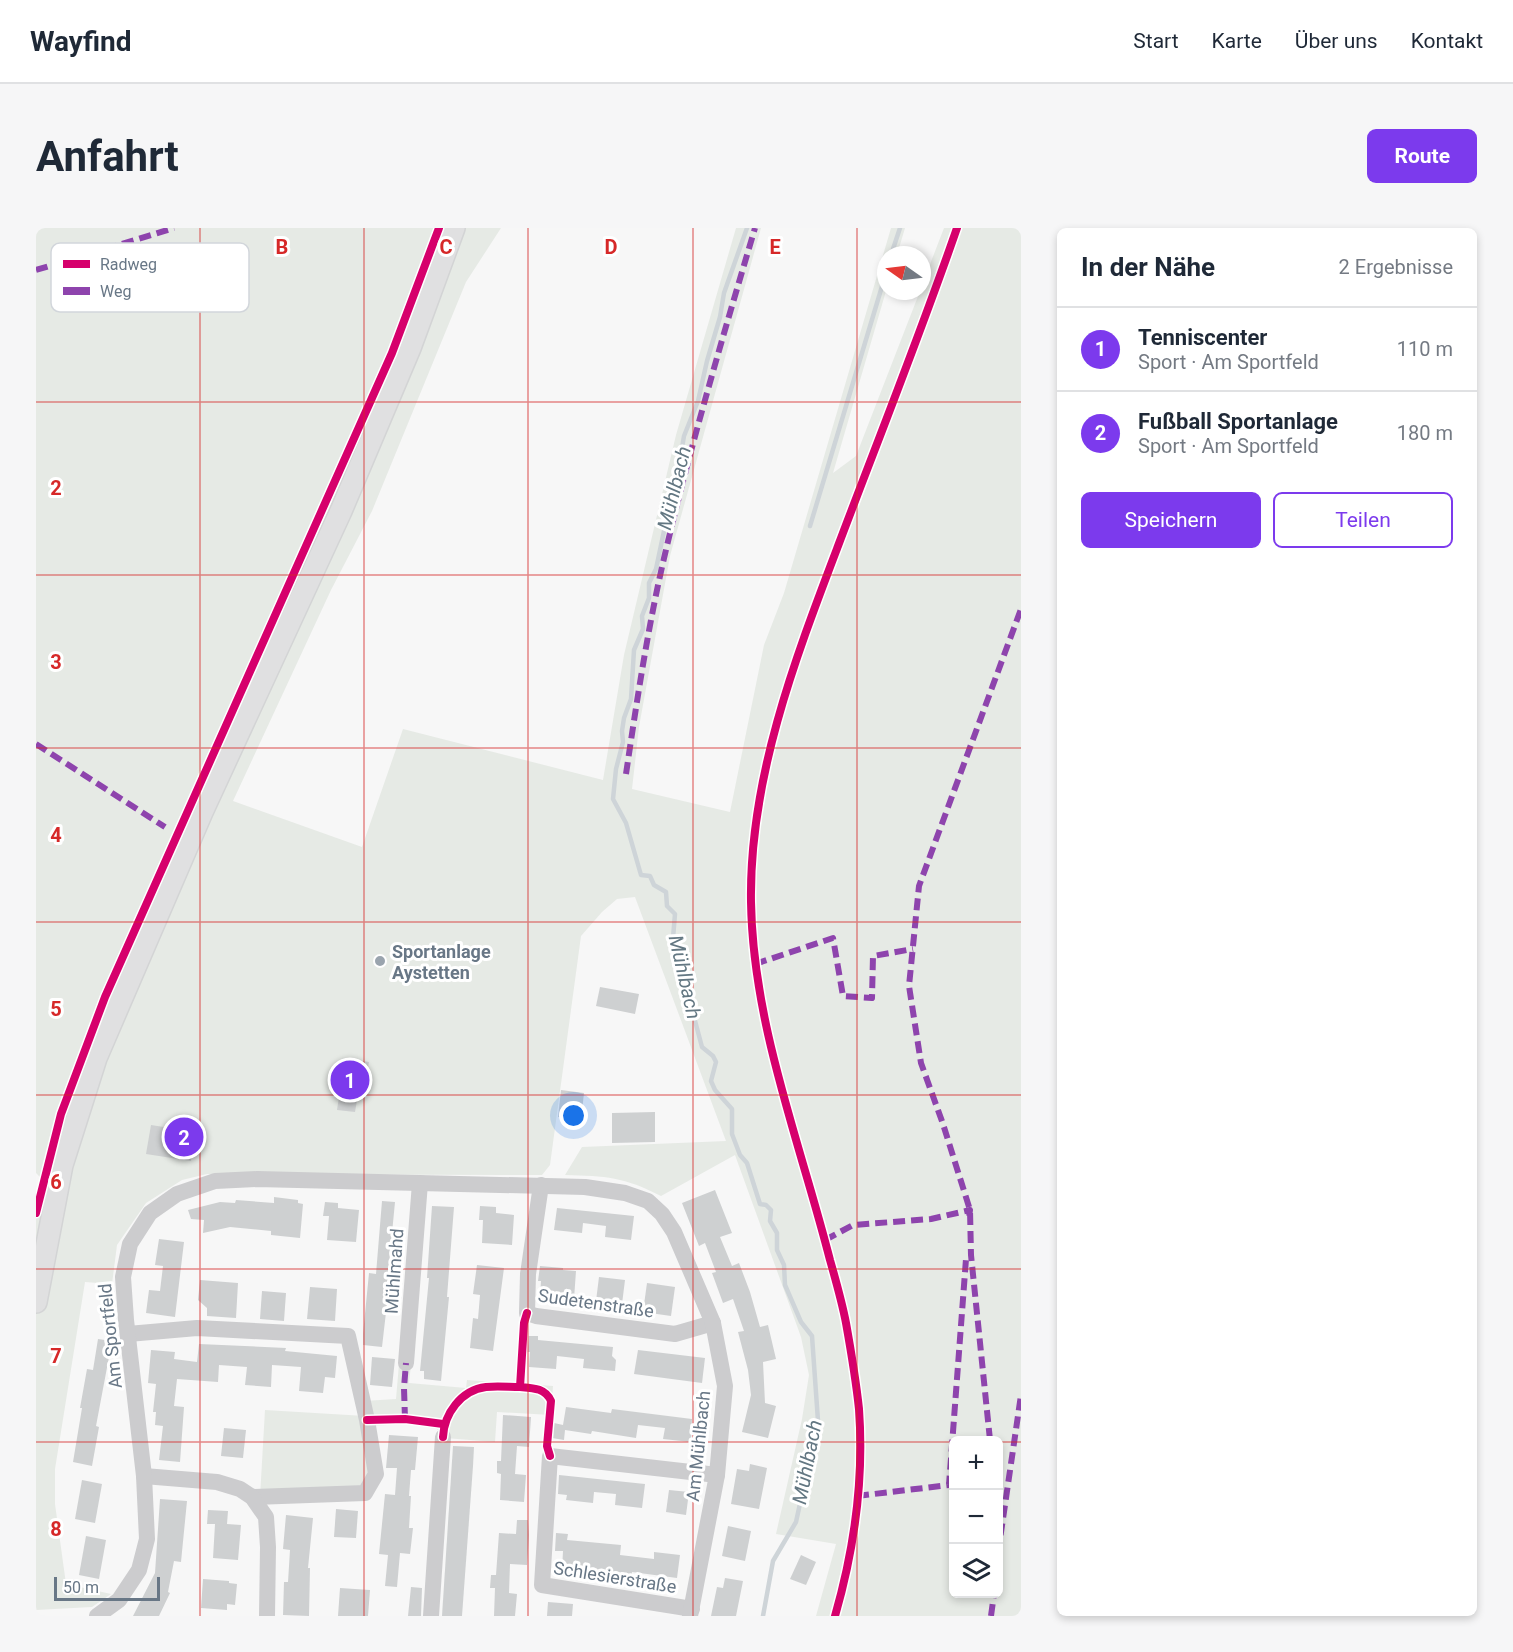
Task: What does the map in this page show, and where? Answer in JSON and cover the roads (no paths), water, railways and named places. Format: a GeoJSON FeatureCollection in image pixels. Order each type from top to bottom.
{"type":"FeatureCollection","features":[{"type":"Feature","properties":{"kind":"main road"},"geometry":{"type":"LineString","coordinates":[[36,1302],[62,1165],[96,1058],[198,823],[341,511],[410,348],[454,228]]}},
{"type":"Feature","properties":{"kind":"street","name":"Am Sportfeld"},"geometry":{"type":"LineString","coordinates":[[97,1616],[118,1600],[139,1570],[147,1539],[144,1476],[123,1273],[130,1244],[150,1213],[177,1194],[215,1180],[566,1185]]}},
{"type":"Feature","properties":{"kind":"street","name":"Mühlmahd"},"geometry":{"type":"LineString","coordinates":[[406,1363],[420,1183]]}},
{"type":"Feature","properties":{"kind":"street","name":"Sudetenstraße"},"geometry":{"type":"LineString","coordinates":[[541,1185],[528,1274],[527,1313],[675,1334],[713,1323]]}},
{"type":"Feature","properties":{"kind":"street","name":"Am Mühlbach"},"geometry":{"type":"LineString","coordinates":[[566,1185],[625,1193],[648,1201],[674,1232],[713,1323],[725,1386],[717,1475],[691,1612]]}},
{"type":"Feature","properties":{"kind":"street"},"geometry":{"type":"LineString","coordinates":[[128,1334],[197,1328],[348,1336],[367,1420],[376,1474],[365,1493],[252,1497]]}},
{"type":"Feature","properties":{"kind":"street"},"geometry":{"type":"LineString","coordinates":[[431,1616],[443,1437]]}},
{"type":"Feature","properties":{"kind":"street","name":"Schlesierstraße"},"geometry":{"type":"LineString","coordinates":[[691,1612],[542,1585],[550,1456],[717,1475]]}},
{"type":"Feature","properties":{"kind":"street"},"geometry":{"type":"LineString","coordinates":[[144,1476],[217,1482],[240,1489],[252,1497],[266,1517],[267,1616]]}},
{"type":"Feature","properties":{"kind":"waterway","name":"Mühlbach"},"geometry":{"type":"LineString","coordinates":[[747,228],[724,293],[698,401],[684,436],[674,496],[668,512],[656,569],[649,583],[649,598],[642,616],[643,629],[634,650],[631,699],[624,718],[623,742],[616,769],[613,799],[626,823],[641,875],[650,876],[654,885],[666,892],[667,906],[675,914],[673,938],[679,948],[679,961],[702,1047],[713,1056],[716,1062],[711,1081],[715,1090],[732,1109],[732,1134],[740,1155],[747,1163],[760,1204],[766,1205],[771,1210],[770,1221],[777,1233],[777,1250],[784,1265],[785,1285],[801,1322],[812,1336],[818,1421],[796,1522],[773,1561],[763,1616]]}},
{"type":"Feature","properties":{"kind":"waterway"},"geometry":{"type":"LineString","coordinates":[[894,246],[900,228]]}},
{"type":"Feature","properties":{"kind":"waterway"},"geometry":{"type":"LineString","coordinates":[[810,526],[878,300]]}},
{"type":"Feature","properties":{"kind":"place","name":"Sportanlage Aystetten"},"geometry":{"type":"Point","coordinates":[380,961]}},
{"type":"Feature","properties":{"kind":"place","name":"Tenniscenter"},"geometry":{"type":"Point","coordinates":[350,1080]}},
{"type":"Feature","properties":{"kind":"place","name":"Fußball Sportanlage"},"geometry":{"type":"Point","coordinates":[184,1137]}}]}
